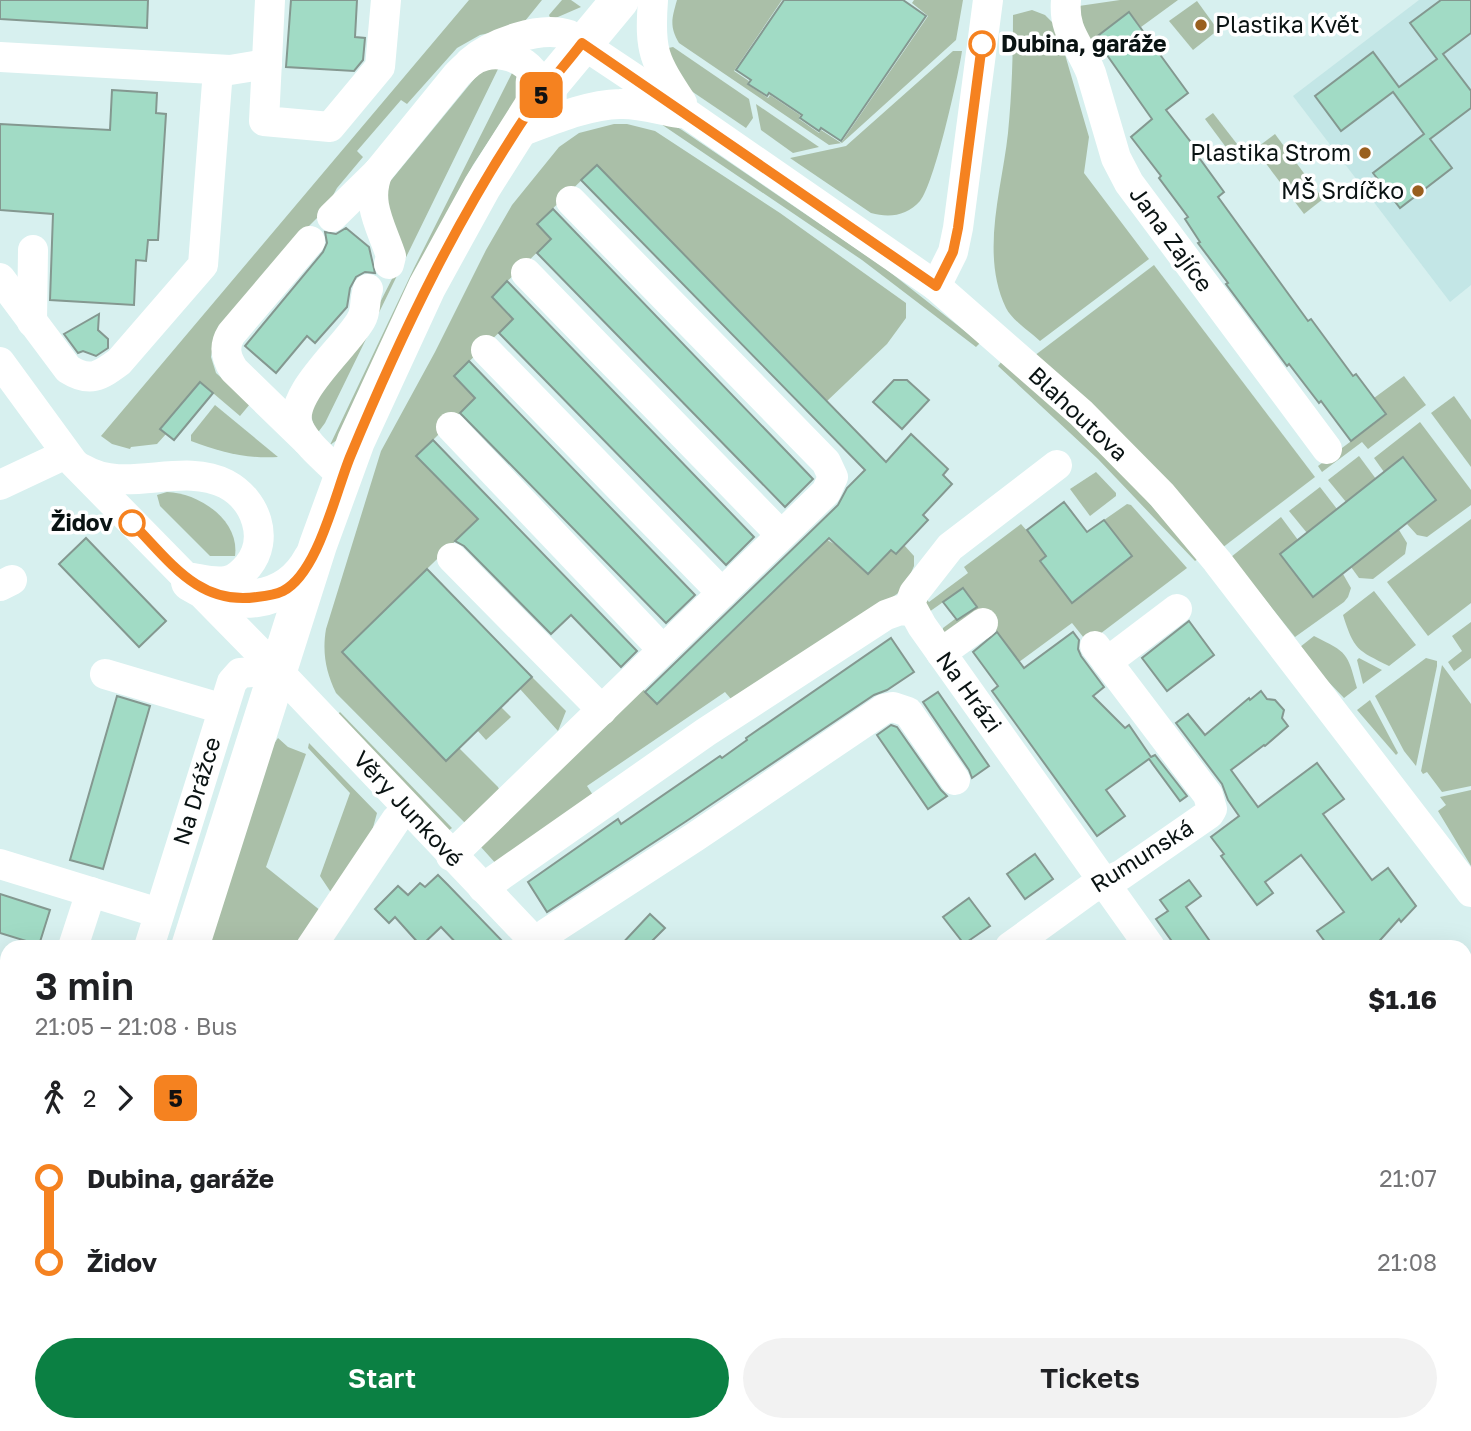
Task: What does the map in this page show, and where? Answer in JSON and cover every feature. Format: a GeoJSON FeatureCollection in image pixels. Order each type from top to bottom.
{"type":"FeatureCollection","features":[{"type":"Feature","properties":{"kind":"main road","name":"Na Drážce"},"geometry":{"type":"LineString","coordinates":[[192,940],[277,670],[342,476],[427,287],[482,187],[537,100],[620,0]]}},
{"type":"Feature","properties":{"kind":"main road"},"geometry":{"type":"LineString","coordinates":[[185,577],[202,589],[224,597],[269,596],[281,592],[301,577],[318,545]]}},
{"type":"Feature","properties":{"kind":"street"},"geometry":{"type":"LineString","coordinates":[[270,0],[264,121],[330,127],[380,67],[386,0]]}},
{"type":"Feature","properties":{"kind":"street"},"geometry":{"type":"LineString","coordinates":[[653,0],[651,44],[660,70],[689,115]]}},
{"type":"Feature","properties":{"kind":"street"},"geometry":{"type":"LineString","coordinates":[[936,286],[953,252],[958,228],[988,0]]}},
{"type":"Feature","properties":{"kind":"street","name":"Jana Zajíce"},"geometry":{"type":"LineString","coordinates":[[1057,2],[1068,31],[1091,73],[1120,169],[1327,449]]}},
{"type":"Feature","properties":{"kind":"street","name":"Blahoutova"},"geometry":{"type":"LineString","coordinates":[[470,62],[493,47],[527,36],[564,33],[689,115],[936,286],[1080,413],[1162,495],[1249,602],[1471,892]]}},
{"type":"Feature","properties":{"kind":"street"},"geometry":{"type":"LineString","coordinates":[[332,217],[378,172],[470,62],[490,55],[502,54],[515,58],[535,76],[539,88],[537,100]]}},
{"type":"Feature","properties":{"kind":"street"},"geometry":{"type":"LineString","coordinates":[[0,57],[230,71],[267,64]]}},
{"type":"Feature","properties":{"kind":"street"},"geometry":{"type":"LineString","coordinates":[[0,278],[68,369],[78,376],[92,377],[119,362],[203,265],[218,70]]}},
{"type":"Feature","properties":{"kind":"street"},"geometry":{"type":"LineString","coordinates":[[515,134],[591,108],[621,103],[689,115]]}},
{"type":"Feature","properties":{"kind":"street"},"geometry":{"type":"LineString","coordinates":[[378,172],[372,195],[391,256],[389,264]]}},
{"type":"Feature","properties":{"kind":"street"},"geometry":{"type":"LineString","coordinates":[[451,856],[781,535],[830,486],[833,477],[830,467],[571,201]]}},
{"type":"Feature","properties":{"kind":"street"},"geometry":{"type":"LineString","coordinates":[[310,241],[231,334],[226,349],[229,363],[234,370],[342,476]]}},
{"type":"Feature","properties":{"kind":"street"},"geometry":{"type":"LineString","coordinates":[[32,322],[33,250]]}},
{"type":"Feature","properties":{"kind":"street"},"geometry":{"type":"LineString","coordinates":[[526,273],[781,535]]}},
{"type":"Feature","properties":{"kind":"street"},"geometry":{"type":"LineString","coordinates":[[307,441],[297,422],[302,398],[361,320],[368,289]]}},
{"type":"Feature","properties":{"kind":"street"},"geometry":{"type":"LineString","coordinates":[[486,350],[722,593]]}},
{"type":"Feature","properties":{"kind":"street","name":"Věry Junkové"},"geometry":{"type":"LineString","coordinates":[[0,362],[70,458],[277,670],[533,940]]}},
{"type":"Feature","properties":{"kind":"street"},"geometry":{"type":"LineString","coordinates":[[451,427],[663,650]]}},
{"type":"Feature","properties":{"kind":"street"},"geometry":{"type":"LineString","coordinates":[[0,485],[70,458],[93,475],[109,479],[182,476],[211,479],[224,484],[246,500],[258,524],[260,538],[257,550],[245,570],[232,579],[219,582],[185,577]]}},
{"type":"Feature","properties":{"kind":"street"},"geometry":{"type":"LineString","coordinates":[[483,888],[706,732],[886,615],[900,610],[912,611],[910,597],[950,547],[1057,465]]}},
{"type":"Feature","properties":{"kind":"street"},"geometry":{"type":"LineString","coordinates":[[452,558],[601,710]]}},
{"type":"Feature","properties":{"kind":"street","name":"Rumunská"},"geometry":{"type":"LineString","coordinates":[[1020,940],[1090,889],[1121,875],[1209,814],[1213,804],[1208,795],[1101,654],[1177,609]]}},
{"type":"Feature","properties":{"kind":"street","name":"Na Hrázi"},"geometry":{"type":"LineString","coordinates":[[912,611],[1145,940]]}},
{"type":"Feature","properties":{"kind":"street"},"geometry":{"type":"LineString","coordinates":[[941,653],[982,623]]}},
{"type":"Feature","properties":{"kind":"street","name":"Na Drážce"},"geometry":{"type":"LineString","coordinates":[[151,940],[232,682],[237,674],[277,670]]}},
{"type":"Feature","properties":{"kind":"street"},"geometry":{"type":"LineString","coordinates":[[106,674],[223,709]]}},
{"type":"Feature","properties":{"kind":"street"},"geometry":{"type":"LineString","coordinates":[[542,940],[547,933],[884,709],[893,707],[908,712],[955,780]]}},
{"type":"Feature","properties":{"kind":"street"},"geometry":{"type":"LineString","coordinates":[[316,940],[396,820],[407,809]]}},
{"type":"Feature","properties":{"kind":"street"},"geometry":{"type":"LineString","coordinates":[[0,864],[159,913]]}},
{"type":"Feature","properties":{"kind":"street"},"geometry":{"type":"LineString","coordinates":[[75,940],[91,892]]}},
{"type":"Feature","properties":{"kind":"shaded area","name":"MŠ Srdíčko"},"geometry":{"type":"Polygon","coordinates":[[[1419,0],[1471,0],[1471,285],[1450,302],[1293,96],[1419,0]]]}},
{"type":"Feature","properties":{"kind":"green space"},"geometry":{"type":"Polygon","coordinates":[[[469,0],[542,0],[521,26],[480,35],[457,48],[407,104],[401,100],[357,151],[363,157],[337,188],[325,210],[215,334],[211,357],[216,373],[250,404],[240,416],[200,382],[161,429],[166,434],[157,444],[130,449],[112,444],[101,436],[469,0]]]}},
{"type":"Feature","properties":{"kind":"green space"},"geometry":{"type":"Polygon","coordinates":[[[562,0],[571,0],[581,7],[551,20],[549,15],[562,0]]]}},
{"type":"Feature","properties":{"kind":"green space"},"geometry":{"type":"Polygon","coordinates":[[[677,0],[782,0],[734,71],[768,98],[770,95],[800,115],[799,119],[819,133],[821,130],[841,143],[928,16],[912,3],[914,0],[963,0],[956,40],[842,143],[829,145],[679,43],[672,22],[677,0]]]}},
{"type":"Feature","properties":{"kind":"green space"},"geometry":{"type":"Polygon","coordinates":[[[1120,0],[1178,0],[1141,27],[1129,12],[1092,40],[1087,39],[1072,7],[1120,0]]]}},
{"type":"Feature","properties":{"kind":"green space"},"geometry":{"type":"Polygon","coordinates":[[[1197,1],[1218,30],[1193,50],[1169,21],[1197,1]]]}},
{"type":"Feature","properties":{"kind":"green space"},"geometry":{"type":"Polygon","coordinates":[[[1032,10],[1045,15],[1057,27],[1089,137],[1084,173],[1149,259],[1040,341],[1006,308],[998,287],[994,244],[1009,118],[1013,15],[1032,10]]]}},
{"type":"Feature","properties":{"kind":"green space"},"geometry":{"type":"Polygon","coordinates":[[[673,47],[749,99],[753,118],[746,128],[681,84],[659,50],[673,47]]]}},
{"type":"Feature","properties":{"kind":"green space"},"geometry":{"type":"Polygon","coordinates":[[[953,51],[962,51],[938,154],[926,191],[920,201],[909,210],[891,215],[871,213],[790,158],[846,146],[953,51]]]}},
{"type":"Feature","properties":{"kind":"green space"},"geometry":{"type":"Polygon","coordinates":[[[500,65],[325,423],[316,435],[311,415],[316,397],[360,342],[397,269],[401,243],[386,208],[388,184],[475,78],[484,69],[500,65]]]}},
{"type":"Feature","properties":{"kind":"green space"},"geometry":{"type":"Polygon","coordinates":[[[514,69],[523,84],[521,92],[473,165],[436,233],[337,440],[330,445],[414,268],[514,69]]]}},
{"type":"Feature","properties":{"kind":"green space"},"geometry":{"type":"Polygon","coordinates":[[[756,104],[819,147],[793,153],[761,130],[756,104]]]}},
{"type":"Feature","properties":{"kind":"green space"},"geometry":{"type":"Polygon","coordinates":[[[1213,113],[1237,144],[1228,150],[1205,119],[1213,113]]]}},
{"type":"Feature","properties":{"kind":"green space"},"geometry":{"type":"Polygon","coordinates":[[[658,122],[670,123],[682,130],[886,269],[980,343],[976,347],[862,260],[658,122]]]}},
{"type":"Feature","properties":{"kind":"green space"},"geometry":{"type":"Polygon","coordinates":[[[614,124],[627,124],[655,131],[780,213],[906,303],[906,318],[887,344],[826,402],[596,166],[538,223],[551,239],[492,296],[513,319],[454,376],[475,398],[417,456],[478,519],[342,652],[459,748],[498,787],[470,828],[336,693],[326,662],[326,629],[381,451],[486,250],[512,205],[559,147],[579,133],[614,124]]]}},
{"type":"Feature","properties":{"kind":"green space"},"geometry":{"type":"Polygon","coordinates":[[[1275,134],[1323,199],[1304,214],[1255,149],[1275,134]]]}},
{"type":"Feature","properties":{"kind":"green space"},"geometry":{"type":"Polygon","coordinates":[[[1154,265],[1315,477],[1222,548],[1034,356],[1154,265]]]}},
{"type":"Feature","properties":{"kind":"green space"},"geometry":{"type":"Polygon","coordinates":[[[1002,361],[1071,422],[1137,489],[1198,559],[1195,561],[1098,459],[998,366],[1002,361]]]}},
{"type":"Feature","properties":{"kind":"green space"},"geometry":{"type":"Polygon","coordinates":[[[1404,376],[1426,405],[1368,449],[1362,442],[1322,472],[1318,466],[1386,415],[1374,398],[1404,376]]]}},
{"type":"Feature","properties":{"kind":"green space"},"geometry":{"type":"Polygon","coordinates":[[[1454,396],[1471,420],[1471,467],[1431,413],[1454,396]]]}},
{"type":"Feature","properties":{"kind":"green space"},"geometry":{"type":"Polygon","coordinates":[[[215,405],[278,457],[234,454],[191,441],[191,435],[215,405]]]}},
{"type":"Feature","properties":{"kind":"green space"},"geometry":{"type":"Polygon","coordinates":[[[1420,422],[1471,490],[1471,505],[1427,537],[1417,535],[1407,524],[1436,500],[1403,457],[1384,472],[1374,458],[1420,422]]]}},
{"type":"Feature","properties":{"kind":"green space"},"geometry":{"type":"Polygon","coordinates":[[[1359,456],[1376,479],[1346,502],[1328,480],[1359,456]]]}},
{"type":"Feature","properties":{"kind":"green space"},"geometry":{"type":"Polygon","coordinates":[[[1096,472],[1116,496],[1090,516],[1070,489],[1096,472]]]}},
{"type":"Feature","properties":{"kind":"green space"},"geometry":{"type":"Polygon","coordinates":[[[1320,487],[1337,509],[1307,533],[1289,511],[1320,487]]]}},
{"type":"Feature","properties":{"kind":"green space"},"geometry":{"type":"Polygon","coordinates":[[[167,492],[192,497],[215,511],[231,531],[235,556],[210,556],[160,506],[157,495],[167,492]]]}},
{"type":"Feature","properties":{"kind":"green space"},"geometry":{"type":"Polygon","coordinates":[[[1127,504],[1131,505],[1187,568],[1088,643],[1072,623],[1019,662],[984,614],[951,637],[943,631],[943,628],[975,604],[963,588],[929,612],[924,605],[925,598],[929,602],[968,573],[964,567],[1021,524],[1048,555],[1040,562],[1072,603],[1131,556],[1104,520],[1127,504]]]}},
{"type":"Feature","properties":{"kind":"green space"},"geometry":{"type":"Polygon","coordinates":[[[1281,517],[1298,540],[1281,554],[1313,597],[1343,574],[1351,588],[1344,602],[1295,637],[1231,557],[1281,517]]]}},
{"type":"Feature","properties":{"kind":"green space"},"geometry":{"type":"Polygon","coordinates":[[[1471,519],[1471,603],[1428,636],[1387,582],[1471,519]]]}},
{"type":"Feature","properties":{"kind":"green space"},"geometry":{"type":"Polygon","coordinates":[[[1399,530],[1407,543],[1405,554],[1373,579],[1359,578],[1351,567],[1399,530]]]}},
{"type":"Feature","properties":{"kind":"green space"},"geometry":{"type":"Polygon","coordinates":[[[827,540],[838,546],[868,574],[891,550],[896,554],[904,545],[914,556],[914,566],[904,589],[737,706],[725,692],[587,786],[597,801],[498,866],[480,846],[643,689],[658,704],[827,540]]]}},
{"type":"Feature","properties":{"kind":"green space"},"geometry":{"type":"Polygon","coordinates":[[[1374,591],[1416,645],[1389,666],[1358,648],[1343,615],[1374,591]]]}},
{"type":"Feature","properties":{"kind":"green space"},"geometry":{"type":"Polygon","coordinates":[[[1471,622],[1471,658],[1454,671],[1448,662],[1462,651],[1452,636],[1471,622]]]}},
{"type":"Feature","properties":{"kind":"green space"},"geometry":{"type":"Polygon","coordinates":[[[1314,636],[1340,650],[1348,660],[1357,688],[1344,698],[1317,670],[1300,647],[1314,636]]]}},
{"type":"Feature","properties":{"kind":"green space"},"geometry":{"type":"Polygon","coordinates":[[[1359,658],[1382,670],[1363,684],[1357,660],[1359,658]]]}},
{"type":"Feature","properties":{"kind":"green space"},"geometry":{"type":"Polygon","coordinates":[[[1426,658],[1437,661],[1437,666],[1416,766],[1404,751],[1375,696],[1426,658]]]}},
{"type":"Feature","properties":{"kind":"green space"},"geometry":{"type":"Polygon","coordinates":[[[1442,665],[1471,704],[1471,786],[1442,792],[1427,772],[1423,774],[1421,771],[1442,665]]]}},
{"type":"Feature","properties":{"kind":"green space"},"geometry":{"type":"Polygon","coordinates":[[[532,677],[566,711],[558,731],[520,689],[532,677]]]}},
{"type":"Feature","properties":{"kind":"green space"},"geometry":{"type":"Polygon","coordinates":[[[1370,700],[1398,753],[1396,755],[1357,710],[1370,700]]]}},
{"type":"Feature","properties":{"kind":"green space"},"geometry":{"type":"Polygon","coordinates":[[[501,707],[511,717],[486,740],[477,730],[501,707]]]}},
{"type":"Feature","properties":{"kind":"green space"},"geometry":{"type":"Polygon","coordinates":[[[340,712],[452,828],[448,831],[336,716],[340,712]]]}},
{"type":"Feature","properties":{"kind":"green space"},"geometry":{"type":"Polygon","coordinates":[[[278,738],[288,747],[306,754],[266,867],[321,911],[302,940],[210,940],[273,745],[278,738]]]}},
{"type":"Feature","properties":{"kind":"green space"},"geometry":{"type":"Polygon","coordinates":[[[309,743],[377,813],[371,835],[332,894],[320,876],[350,793],[308,748],[309,743]]]}},
{"type":"Feature","properties":{"kind":"green space"},"geometry":{"type":"Polygon","coordinates":[[[1471,790],[1471,866],[1438,811],[1446,805],[1440,797],[1471,790]]]}},
{"type":"Feature","properties":{"kind":"building"},"geometry":{"type":"Polygon","coordinates":[[[0,0],[148,0],[147,28],[0,19],[0,0]]]}},
{"type":"Feature","properties":{"kind":"building"},"geometry":{"type":"Polygon","coordinates":[[[291,0],[357,0],[355,37],[365,38],[363,60],[354,71],[286,67],[291,0]]]}},
{"type":"Feature","properties":{"kind":"building"},"geometry":{"type":"Polygon","coordinates":[[[784,0],[903,0],[926,16],[841,141],[821,128],[819,131],[800,118],[802,115],[769,93],[767,96],[748,84],[751,80],[736,70],[784,0]]]}},
{"type":"Feature","properties":{"kind":"building"},"geometry":{"type":"Polygon","coordinates":[[[1441,0],[1471,0],[1471,33],[1443,54],[1471,91],[1471,108],[1430,139],[1452,168],[1400,208],[1373,173],[1424,134],[1393,92],[1341,131],[1315,96],[1373,52],[1399,87],[1437,59],[1410,23],[1441,0]]]}},
{"type":"Feature","properties":{"kind":"building"},"geometry":{"type":"Polygon","coordinates":[[[1129,12],[1188,93],[1166,110],[1197,150],[1195,152],[1224,192],[1218,197],[1308,321],[1311,319],[1353,376],[1356,374],[1386,414],[1351,441],[1321,401],[1319,403],[1289,364],[1287,366],[1226,284],[1228,283],[1198,243],[1200,242],[1185,219],[1188,217],[1131,137],[1152,119],[1095,38],[1129,12]]]}},
{"type":"Feature","properties":{"kind":"building"},"geometry":{"type":"Polygon","coordinates":[[[112,90],[157,93],[156,113],[166,114],[158,240],[148,240],[146,261],[136,260],[134,305],[50,300],[53,214],[0,210],[0,124],[110,130],[112,90]]]}},
{"type":"Feature","properties":{"kind":"building"},"geometry":{"type":"Polygon","coordinates":[[[597,165],[886,462],[911,434],[948,469],[943,475],[952,484],[923,515],[928,520],[896,554],[891,550],[868,574],[829,538],[657,704],[645,692],[838,505],[847,488],[865,470],[581,180],[597,165]]]}},
{"type":"Feature","properties":{"kind":"building"},"geometry":{"type":"Polygon","coordinates":[[[553,209],[813,479],[785,507],[537,253],[551,239],[537,224],[553,209]]]}},
{"type":"Feature","properties":{"kind":"building"},"geometry":{"type":"Polygon","coordinates":[[[346,228],[369,247],[375,273],[365,272],[356,277],[350,288],[347,307],[315,343],[307,336],[276,373],[245,346],[323,252],[327,243],[325,232],[336,234],[346,228]]]}},
{"type":"Feature","properties":{"kind":"building"},"geometry":{"type":"Polygon","coordinates":[[[507,281],[754,537],[726,565],[499,333],[513,319],[492,297],[507,281]]]}},
{"type":"Feature","properties":{"kind":"building"},"geometry":{"type":"Polygon","coordinates":[[[99,314],[98,330],[108,339],[108,348],[96,356],[83,351],[78,353],[64,334],[99,314]]]}},
{"type":"Feature","properties":{"kind":"building"},"geometry":{"type":"Polygon","coordinates":[[[469,361],[695,595],[666,623],[460,413],[475,398],[454,376],[469,361]]]}},
{"type":"Feature","properties":{"kind":"building"},"geometry":{"type":"Polygon","coordinates":[[[894,380],[907,380],[929,400],[902,429],[873,402],[894,380]]]}},
{"type":"Feature","properties":{"kind":"building"},"geometry":{"type":"Polygon","coordinates":[[[200,382],[213,393],[174,440],[160,429],[200,382]]]}},
{"type":"Feature","properties":{"kind":"building"},"geometry":{"type":"Polygon","coordinates":[[[433,440],[637,651],[621,667],[571,615],[551,634],[464,546],[455,541],[478,519],[416,456],[433,440]]]}},
{"type":"Feature","properties":{"kind":"building"},"geometry":{"type":"Polygon","coordinates":[[[1403,457],[1436,500],[1313,597],[1280,554],[1403,457]]]}},
{"type":"Feature","properties":{"kind":"building"},"geometry":{"type":"Polygon","coordinates":[[[1064,502],[1087,532],[1104,520],[1132,556],[1072,603],[1040,561],[1046,556],[1027,530],[1064,502]]]}},
{"type":"Feature","properties":{"kind":"building"},"geometry":{"type":"Polygon","coordinates":[[[86,538],[166,621],[139,647],[59,564],[86,538]]]}},
{"type":"Feature","properties":{"kind":"building"},"geometry":{"type":"Polygon","coordinates":[[[427,569],[532,677],[446,761],[342,652],[427,569]]]}},
{"type":"Feature","properties":{"kind":"building"},"geometry":{"type":"Polygon","coordinates":[[[963,588],[977,607],[957,620],[943,602],[963,588]]]}},
{"type":"Feature","properties":{"kind":"building"},"geometry":{"type":"Polygon","coordinates":[[[1189,621],[1214,655],[1167,691],[1142,658],[1189,621]]]}},
{"type":"Feature","properties":{"kind":"building"},"geometry":{"type":"Polygon","coordinates":[[[997,632],[1024,668],[1073,632],[1079,640],[1078,649],[1081,656],[1104,687],[1093,696],[1125,728],[1129,725],[1151,757],[1155,755],[1187,796],[1180,801],[1149,759],[1106,790],[1125,816],[1097,836],[992,691],[998,686],[973,652],[997,632]]]}},
{"type":"Feature","properties":{"kind":"building"},"geometry":{"type":"Polygon","coordinates":[[[891,638],[914,672],[887,690],[874,695],[547,912],[528,882],[618,819],[621,824],[720,756],[722,758],[747,740],[746,738],[891,638]]]}},
{"type":"Feature","properties":{"kind":"building"},"geometry":{"type":"Polygon","coordinates":[[[1261,691],[1267,699],[1275,700],[1284,710],[1282,718],[1288,726],[1231,770],[1258,807],[1317,763],[1344,799],[1323,814],[1372,880],[1388,868],[1416,906],[1401,922],[1399,919],[1380,940],[1324,940],[1317,931],[1344,912],[1301,855],[1265,882],[1273,893],[1257,905],[1221,856],[1224,854],[1211,837],[1239,816],[1228,800],[1222,784],[1176,723],[1188,714],[1205,735],[1249,698],[1250,700],[1261,691]]]}},
{"type":"Feature","properties":{"kind":"building"},"geometry":{"type":"Polygon","coordinates":[[[938,692],[989,766],[972,778],[923,702],[938,692]]]}},
{"type":"Feature","properties":{"kind":"building"},"geometry":{"type":"Polygon","coordinates":[[[117,696],[150,706],[103,869],[70,860],[117,696]]]}},
{"type":"Feature","properties":{"kind":"building"},"geometry":{"type":"Polygon","coordinates":[[[891,725],[897,727],[947,796],[928,809],[877,735],[891,725]]]}},
{"type":"Feature","properties":{"kind":"building"},"geometry":{"type":"Polygon","coordinates":[[[1035,854],[1053,879],[1025,899],[1007,874],[1035,854]]]}},
{"type":"Feature","properties":{"kind":"building"},"geometry":{"type":"Polygon","coordinates":[[[438,875],[501,940],[453,940],[441,927],[427,940],[416,940],[395,917],[389,923],[375,909],[398,886],[408,895],[420,883],[425,887],[438,875]]]}},
{"type":"Feature","properties":{"kind":"building"},"geometry":{"type":"Polygon","coordinates":[[[1189,880],[1201,896],[1186,907],[1209,940],[1171,940],[1156,919],[1168,911],[1160,900],[1189,880]]]}},
{"type":"Feature","properties":{"kind":"building"},"geometry":{"type":"Polygon","coordinates":[[[0,894],[50,910],[41,940],[23,940],[0,933],[0,894]]]}},
{"type":"Feature","properties":{"kind":"building"},"geometry":{"type":"Polygon","coordinates":[[[969,898],[990,926],[970,940],[961,940],[943,917],[969,898]]]}},
{"type":"Feature","properties":{"kind":"building"},"geometry":{"type":"Polygon","coordinates":[[[650,914],[665,928],[653,940],[626,940],[650,914]]]}},
{"type":"Feature","properties":{"kind":"bus line","name":"5"},"geometry":{"type":"LineString","coordinates":[[132,523],[190,582],[224,597],[269,596],[281,592],[301,577],[318,545],[356,441],[427,287],[482,187],[537,100],[582,43],[936,286],[953,252],[958,228],[982,44]]}},
{"type":"Feature","properties":{"kind":"place","name":"Plastika Květ"},"geometry":{"type":"Point","coordinates":[1201,25]}},
{"type":"Feature","properties":{"kind":"place","name":"Dubina, garáže"},"geometry":{"type":"Point","coordinates":[982,44]}},
{"type":"Feature","properties":{"kind":"place","name":"Plastika Strom"},"geometry":{"type":"Point","coordinates":[1365,153]}},
{"type":"Feature","properties":{"kind":"place","name":"MŠ Srdíčko"},"geometry":{"type":"Point","coordinates":[1418,191]}},
{"type":"Feature","properties":{"kind":"place","name":"Židov"},"geometry":{"type":"Point","coordinates":[132,523]}}]}
